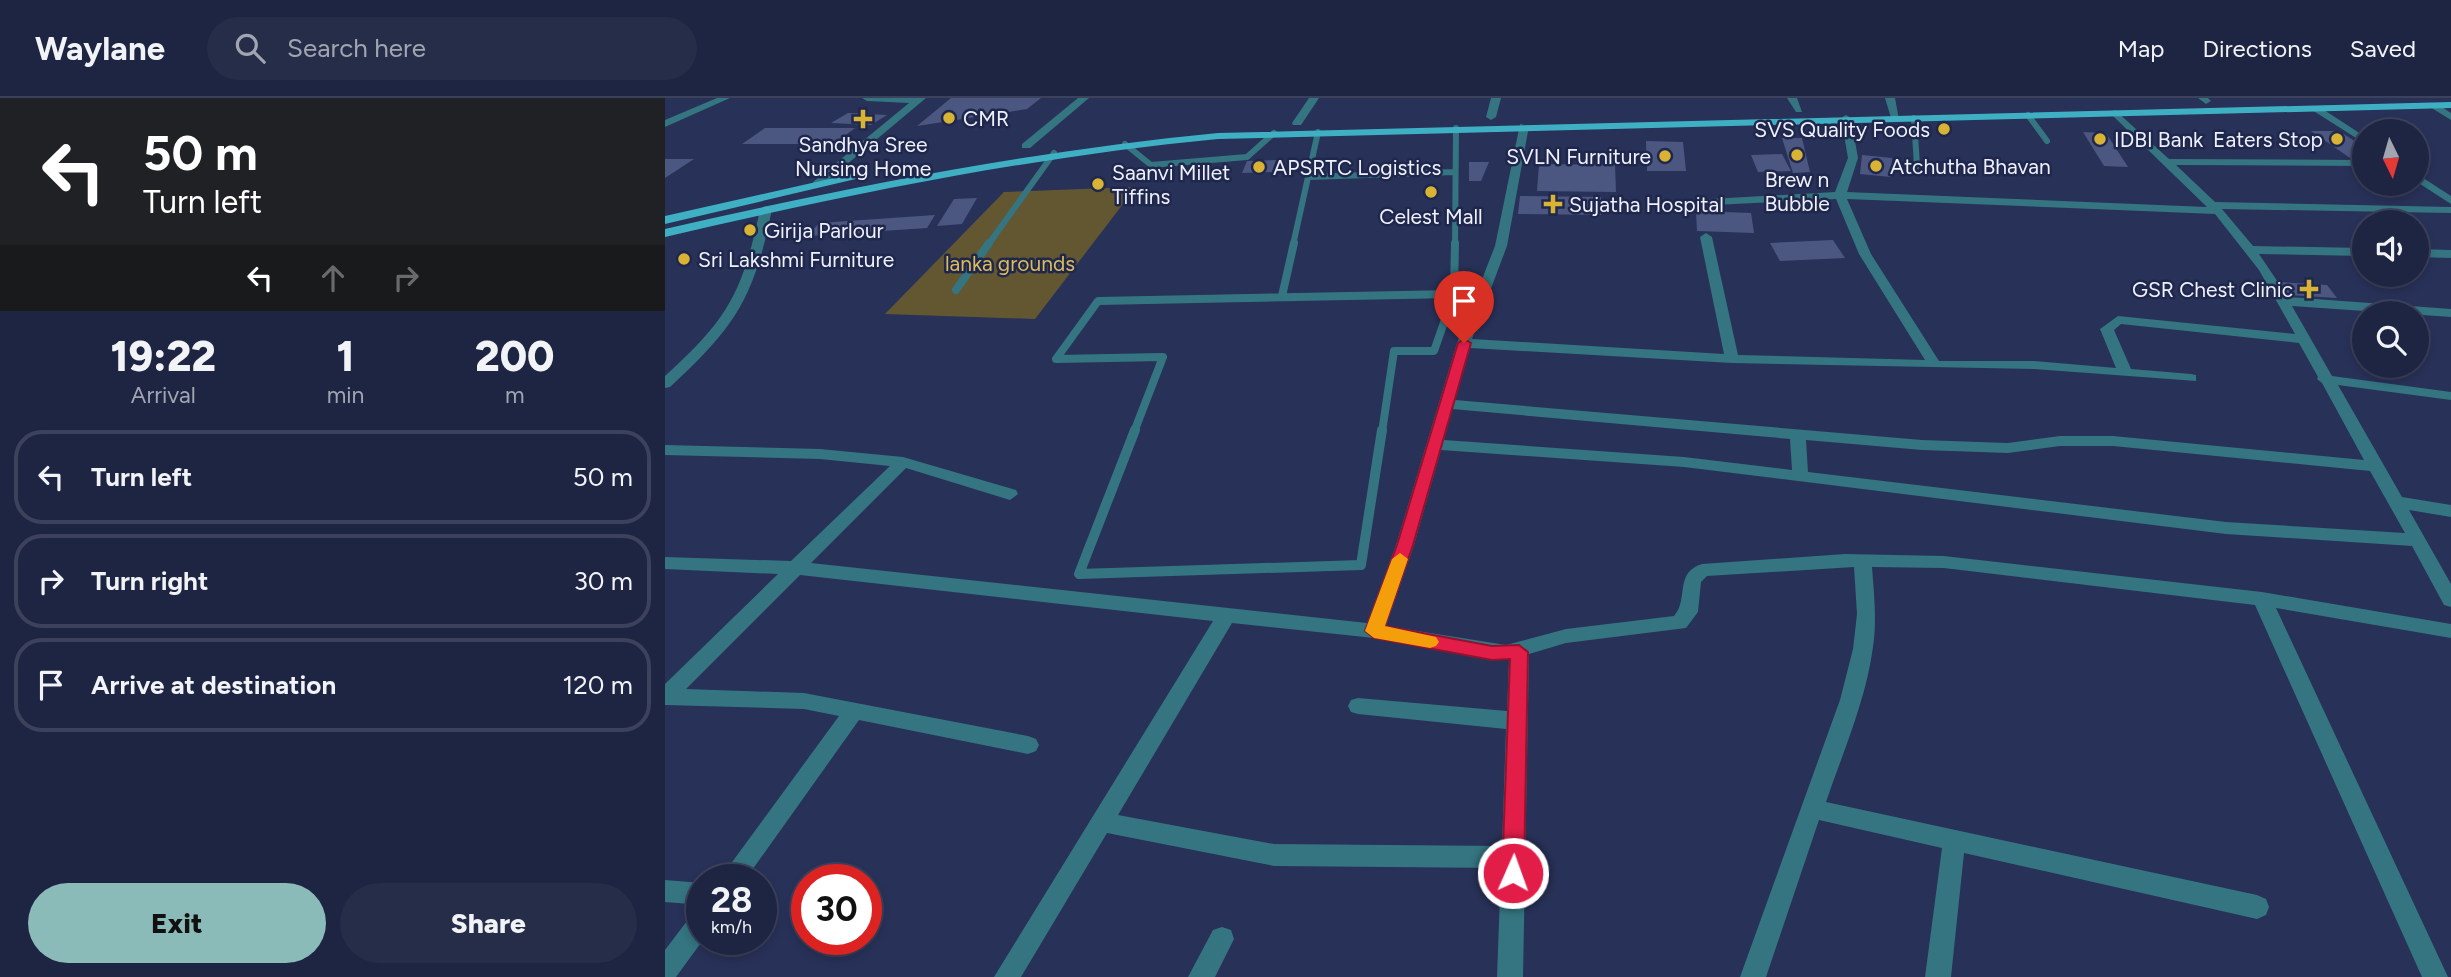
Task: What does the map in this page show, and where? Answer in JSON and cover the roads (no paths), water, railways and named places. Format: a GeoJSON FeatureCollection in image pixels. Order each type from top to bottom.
{"type":"FeatureCollection","features":[{"type":"Feature","properties":{"kind":"main road"},"geometry":{"type":"LineString","coordinates":[[1478,117],[2326,98]]}},
{"type":"Feature","properties":{"kind":"main road"},"geometry":{"type":"LineString","coordinates":[[1013,148],[1143,132],[1297,123],[1317,126],[1456,128],[1846,118],[1893,108],[1914,118],[2451,105]]}},
{"type":"Feature","properties":{"kind":"main road"},"geometry":{"type":"LineString","coordinates":[[1450,118],[1464,117]]}},
{"type":"Feature","properties":{"kind":"main road"},"geometry":{"type":"LineString","coordinates":[[665,233],[892,181],[1054,153],[1125,144],[1275,133],[1317,126]]}},
{"type":"Feature","properties":{"kind":"main road"},"geometry":{"type":"LineString","coordinates":[[665,220],[867,174]]}},
{"type":"Feature","properties":{"kind":"street"},"geometry":{"type":"LineString","coordinates":[[665,124],[725,98]]}},
{"type":"Feature","properties":{"kind":"street"},"geometry":{"type":"LineString","coordinates":[[867,98],[919,99]]}},
{"type":"Feature","properties":{"kind":"street"},"geometry":{"type":"LineString","coordinates":[[1026,146],[1084,98]]}},
{"type":"Feature","properties":{"kind":"street"},"geometry":{"type":"LineString","coordinates":[[1297,123],[1314,98]]}},
{"type":"Feature","properties":{"kind":"street"},"geometry":{"type":"LineString","coordinates":[[1491,117],[1496,98]]}},
{"type":"Feature","properties":{"kind":"street"},"geometry":{"type":"LineString","coordinates":[[1792,98],[1799,110]]}},
{"type":"Feature","properties":{"kind":"street"},"geometry":{"type":"LineString","coordinates":[[817,184],[919,99]]}},
{"type":"Feature","properties":{"kind":"street"},"geometry":{"type":"LineString","coordinates":[[2433,106],[2451,117]]}},
{"type":"Feature","properties":{"kind":"street"},"geometry":{"type":"LineString","coordinates":[[2315,108],[2352,132]]}},
{"type":"Feature","properties":{"kind":"street"},"geometry":{"type":"LineString","coordinates":[[2115,113],[2215,208],[2251,250],[2451,600]]}},
{"type":"Feature","properties":{"kind":"street"},"geometry":{"type":"LineString","coordinates":[[1846,118],[1853,158],[1840,195],[1865,254],[1935,365]]}},
{"type":"Feature","properties":{"kind":"street"},"geometry":{"type":"LineString","coordinates":[[1374,631],[1405,545],[1464,343],[1501,246],[1524,126]]}},
{"type":"Feature","properties":{"kind":"street"},"geometry":{"type":"LineString","coordinates":[[2165,162],[2352,163]]}},
{"type":"Feature","properties":{"kind":"street"},"geometry":{"type":"LineString","coordinates":[[2429,185],[2451,201]]}},
{"type":"Feature","properties":{"kind":"street"},"geometry":{"type":"LineString","coordinates":[[1693,204],[1840,195],[2215,208],[2451,210]]}},
{"type":"Feature","properties":{"kind":"street"},"geometry":{"type":"LineString","coordinates":[[665,384],[729,322],[753,273],[766,209]]}},
{"type":"Feature","properties":{"kind":"street"},"geometry":{"type":"LineString","coordinates":[[1706,237],[1732,359]]}},
{"type":"Feature","properties":{"kind":"street"},"geometry":{"type":"LineString","coordinates":[[2251,250],[2352,252]]}},
{"type":"Feature","properties":{"kind":"street"},"geometry":{"type":"LineString","coordinates":[[2429,253],[2451,254]]}},
{"type":"Feature","properties":{"kind":"street"},"geometry":{"type":"LineString","coordinates":[[2282,301],[2451,313]]}},
{"type":"Feature","properties":{"kind":"street"},"geometry":{"type":"LineString","coordinates":[[2125,373],[2106,329],[2118,320],[2303,339]]}},
{"type":"Feature","properties":{"kind":"street"},"geometry":{"type":"LineString","coordinates":[[1464,343],[1732,359],[2034,365],[2191,378]]}},
{"type":"Feature","properties":{"kind":"street"},"geometry":{"type":"LineString","coordinates":[[2324,379],[2451,396]]}},
{"type":"Feature","properties":{"kind":"street"},"geometry":{"type":"LineString","coordinates":[[1446,404],[1971,448],[2113,441],[2375,466]]}},
{"type":"Feature","properties":{"kind":"street"},"geometry":{"type":"LineString","coordinates":[[1798,434],[1800,477]]}},
{"type":"Feature","properties":{"kind":"street"},"geometry":{"type":"LineString","coordinates":[[1433,444],[1684,462],[2226,528],[2419,540]]}},
{"type":"Feature","properties":{"kind":"street"},"geometry":{"type":"LineString","coordinates":[[665,450],[820,454],[902,462],[1010,494]]}},
{"type":"Feature","properties":{"kind":"street"},"geometry":{"type":"LineString","coordinates":[[665,697],[902,462]]}},
{"type":"Feature","properties":{"kind":"street"},"geometry":{"type":"LineString","coordinates":[[2396,502],[2451,511]]}},
{"type":"Feature","properties":{"kind":"street"},"geometry":{"type":"LineString","coordinates":[[665,563],[794,568],[1227,614],[1374,631],[1492,653],[1519,652],[1566,636],[1679,623],[1689,612],[1692,580],[1702,570],[1763,564],[1863,560],[1992,567],[2262,599],[2451,631]]}},
{"type":"Feature","properties":{"kind":"street"},"geometry":{"type":"LineString","coordinates":[[1753,977],[1850,700],[1863,649],[1866,614],[1863,560]]}},
{"type":"Feature","properties":{"kind":"street"},"geometry":{"type":"LineString","coordinates":[[2262,599],[2435,977]]}},
{"type":"Feature","properties":{"kind":"street"},"geometry":{"type":"LineString","coordinates":[[1007,977],[1227,614]]}},
{"type":"Feature","properties":{"kind":"street"},"geometry":{"type":"LineString","coordinates":[[1510,977],[1519,652]]}},
{"type":"Feature","properties":{"kind":"street"},"geometry":{"type":"LineString","coordinates":[[665,697],[747,697],[804,701],[856,709],[1028,745]]}},
{"type":"Feature","properties":{"kind":"street"},"geometry":{"type":"LineString","coordinates":[[1358,706],[1518,721]]}},
{"type":"Feature","properties":{"kind":"street"},"geometry":{"type":"LineString","coordinates":[[743,864],[856,709]]}},
{"type":"Feature","properties":{"kind":"street"},"geometry":{"type":"LineString","coordinates":[[1812,809],[2257,907]]}},
{"type":"Feature","properties":{"kind":"street"},"geometry":{"type":"LineString","coordinates":[[1101,822],[1274,855],[1514,857]]}},
{"type":"Feature","properties":{"kind":"street"},"geometry":{"type":"LineString","coordinates":[[1938,977],[1954,840]]}},
{"type":"Feature","properties":{"kind":"street"},"geometry":{"type":"LineString","coordinates":[[665,891],[686,893]]}},
{"type":"Feature","properties":{"kind":"street"},"geometry":{"type":"LineString","coordinates":[[1202,977],[1222,939]]}},
{"type":"Feature","properties":{"kind":"street"},"geometry":{"type":"LineString","coordinates":[[665,971],[686,943]]}},
{"type":"Feature","properties":{"kind":"lane"},"geometry":{"type":"LineString","coordinates":[[2028,115],[2047,141]]}},
{"type":"Feature","properties":{"kind":"lane"},"geometry":{"type":"LineString","coordinates":[[1914,118],[1917,166]]}},
{"type":"Feature","properties":{"kind":"lane"},"geometry":{"type":"LineString","coordinates":[[1282,296],[1317,126]]}},
{"type":"Feature","properties":{"kind":"lane"},"geometry":{"type":"LineString","coordinates":[[1454,294],[1098,301],[1056,359],[1163,357],[1079,574],[1361,565],[1394,351],[1434,351],[1454,294],[1456,128]]}},
{"type":"Feature","properties":{"kind":"lane"},"geometry":{"type":"LineString","coordinates":[[1125,144],[1151,165],[1248,157],[1275,133]]}},
{"type":"Feature","properties":{"kind":"lane"},"geometry":{"type":"LineString","coordinates":[[956,290],[1054,153]]}},
{"type":"Feature","properties":{"kind":"lane"},"geometry":{"type":"LineString","coordinates":[[1308,177],[1455,172]]}},
{"type":"Feature","properties":{"kind":"place","name":"CMR"},"geometry":{"type":"Point","coordinates":[949,118]}},
{"type":"Feature","properties":{"kind":"place","name":"Sandhya Sree Nursing Home"},"geometry":{"type":"Point","coordinates":[863,119]}},
{"type":"Feature","properties":{"kind":"place","name":"SVS Quality Foods"},"geometry":{"type":"Point","coordinates":[1944,129]}},
{"type":"Feature","properties":{"kind":"place","name":"IDBI Bank"},"geometry":{"type":"Point","coordinates":[2100,139]}},
{"type":"Feature","properties":{"kind":"place","name":"Eaters Stop"},"geometry":{"type":"Point","coordinates":[2337,139]}},
{"type":"Feature","properties":{"kind":"place","name":"Brew n Bubble"},"geometry":{"type":"Point","coordinates":[1797,155]}},
{"type":"Feature","properties":{"kind":"place","name":"SVLN Furniture"},"geometry":{"type":"Point","coordinates":[1665,156]}},
{"type":"Feature","properties":{"kind":"place","name":"Atchutha Bhavan"},"geometry":{"type":"Point","coordinates":[1876,166]}},
{"type":"Feature","properties":{"kind":"place","name":"APSRTC Logistics"},"geometry":{"type":"Point","coordinates":[1259,167]}},
{"type":"Feature","properties":{"kind":"place","name":"Saanvi Millet Tiffins"},"geometry":{"type":"Point","coordinates":[1098,184]}},
{"type":"Feature","properties":{"kind":"place","name":"Celest Mall"},"geometry":{"type":"Point","coordinates":[1431,192]}},
{"type":"Feature","properties":{"kind":"place","name":"Sujatha Hospital"},"geometry":{"type":"Point","coordinates":[1553,204]}},
{"type":"Feature","properties":{"kind":"place","name":"Girija Parlour"},"geometry":{"type":"Point","coordinates":[750,230]}},
{"type":"Feature","properties":{"kind":"place","name":"Sri Lakshmi Furniture"},"geometry":{"type":"Point","coordinates":[684,259]}},
{"type":"Feature","properties":{"kind":"place","name":"GSR Chest Clinic"},"geometry":{"type":"Point","coordinates":[2309,289]}},
{"type":"Feature","properties":{"kind":"park label","name":"lanka grounds"},"geometry":{"type":"Point","coordinates":[1010,263]}}]}
